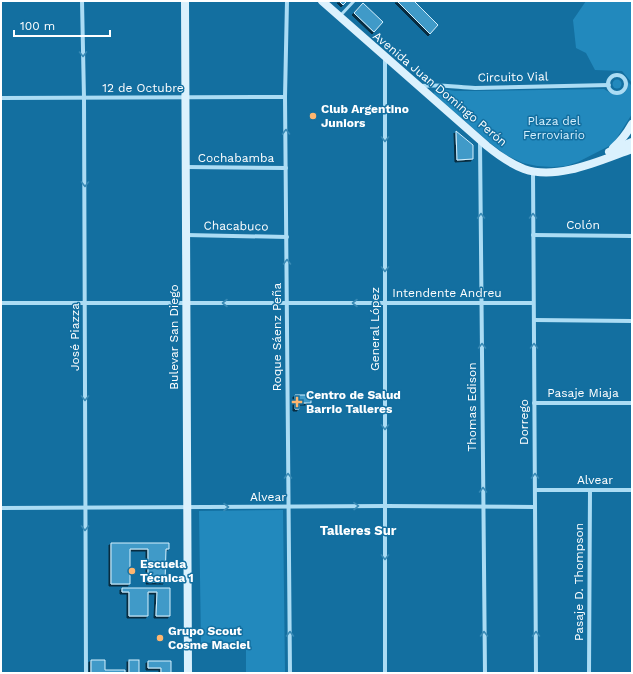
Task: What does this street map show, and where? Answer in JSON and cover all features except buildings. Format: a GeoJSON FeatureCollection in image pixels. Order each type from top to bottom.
{"type":"FeatureCollection","features":[{"type":"Feature","properties":{"kind":"street","name":"José Piazza"},"geometry":{"type":"LineString","coordinates":[[82,1],[84,98],[86,673]]}},
{"type":"Feature","properties":{"kind":"street","name":"Bulevar San Diego"},"geometry":{"type":"LineString","coordinates":[[185,1],[188,673]]}},
{"type":"Feature","properties":{"kind":"street","name":"Roque Sáenz Peña"},"geometry":{"type":"LineString","coordinates":[[287,1],[285,97],[290,673]]}},
{"type":"Feature","properties":{"kind":"street","name":"Avenida Juan Domingo Perón"},"geometry":{"type":"LineString","coordinates":[[322,1],[339,18],[480,140],[499,155],[524,169],[546,173],[561,172],[592,165],[632,149]]}},
{"type":"Feature","properties":{"kind":"street","name":"General López"},"geometry":{"type":"LineString","coordinates":[[385,58],[385,673]]}},
{"type":"Feature","properties":{"kind":"street","name":"Circuito Vial"},"geometry":{"type":"LineString","coordinates":[[617,76],[622,77],[626,84],[624,89],[618,93],[611,90],[609,85],[610,80],[617,76]]}},
{"type":"Feature","properties":{"kind":"street","name":"Circuito Vial"},"geometry":{"type":"LineString","coordinates":[[417,86],[436,84],[475,88],[609,85]]}},
{"type":"Feature","properties":{"kind":"street","name":"12 de Octubre"},"geometry":{"type":"LineString","coordinates":[[1,98],[285,97]]}},
{"type":"Feature","properties":{"kind":"street"},"geometry":{"type":"LineString","coordinates":[[605,154],[619,143],[632,124]]}},
{"type":"Feature","properties":{"kind":"street","name":"Thomas Edison"},"geometry":{"type":"LineString","coordinates":[[480,140],[485,673]]}},
{"type":"Feature","properties":{"kind":"street","name":"Avenida Juan Domingo Perón"},"geometry":{"type":"LineString","coordinates":[[578,167],[590,160],[632,142]]}},
{"type":"Feature","properties":{"kind":"street","name":"Cochabamba"},"geometry":{"type":"LineString","coordinates":[[186,167],[286,168]]}},
{"type":"Feature","properties":{"kind":"street","name":"Dorrego"},"geometry":{"type":"LineString","coordinates":[[533,171],[536,673]]}},
{"type":"Feature","properties":{"kind":"street","name":"Chacabuco"},"geometry":{"type":"LineString","coordinates":[[186,235],[287,236]]}},
{"type":"Feature","properties":{"kind":"street","name":"Colón"},"geometry":{"type":"LineString","coordinates":[[533,236],[632,236]]}},
{"type":"Feature","properties":{"kind":"street","name":"Intendente Andreu"},"geometry":{"type":"LineString","coordinates":[[1,303],[534,303]]}},
{"type":"Feature","properties":{"kind":"street"},"geometry":{"type":"LineString","coordinates":[[534,320],[632,321]]}},
{"type":"Feature","properties":{"kind":"street","name":"Pasaje Miaja"},"geometry":{"type":"LineString","coordinates":[[534,403],[632,403]]}},
{"type":"Feature","properties":{"kind":"street","name":"Alvear"},"geometry":{"type":"LineString","coordinates":[[535,490],[632,490]]}},
{"type":"Feature","properties":{"kind":"street","name":"Pasaje D. Thompson"},"geometry":{"type":"LineString","coordinates":[[589,673],[590,490]]}},
{"type":"Feature","properties":{"kind":"street","name":"Alvear"},"geometry":{"type":"LineString","coordinates":[[1,508],[386,506],[535,507]]}},
{"type":"Feature","properties":{"kind":"lane"},"geometry":{"type":"LineString","coordinates":[[339,18],[354,1]]}},
{"type":"Feature","properties":{"kind":"green space"},"geometry":{"type":"Polygon","coordinates":[[[586,1],[632,1],[632,83],[622,71],[595,70],[586,53],[576,48],[573,20],[586,1]]]}},
{"type":"Feature","properties":{"kind":"green space"},"geometry":{"type":"Polygon","coordinates":[[[617,79],[622,84],[617,89],[612,84],[617,79]]]}},
{"type":"Feature","properties":{"kind":"green space","name":"Plaza del Ferroviario"},"geometry":{"type":"Polygon","coordinates":[[[628,82],[632,86],[632,114],[613,144],[578,162],[566,166],[552,167],[523,163],[506,155],[434,94],[435,88],[455,91],[604,89],[611,93],[618,94],[624,93],[627,89],[628,82]]]}},
{"type":"Feature","properties":{"kind":"green space"},"geometry":{"type":"Polygon","coordinates":[[[283,510],[285,673],[246,673],[246,642],[201,643],[199,511],[283,510]]]}},
{"type":"Feature","properties":{"kind":"place","name":"Club Argentino Juniors"},"geometry":{"type":"Point","coordinates":[313,116]}},
{"type":"Feature","properties":{"kind":"place","name":"Centro de Salud Barrio Talleres"},"geometry":{"type":"Point","coordinates":[297,402]}},
{"type":"Feature","properties":{"kind":"place","name":"Escuela Técnica 1"},"geometry":{"type":"Point","coordinates":[132,571]}},
{"type":"Feature","properties":{"kind":"place","name":"Grupo Scout Cosme Maciel"},"geometry":{"type":"Point","coordinates":[160,638]}},
{"type":"Feature","properties":{"kind":"district","name":"Talleres Sur"},"geometry":{"type":"Point","coordinates":[358,530]}}]}
